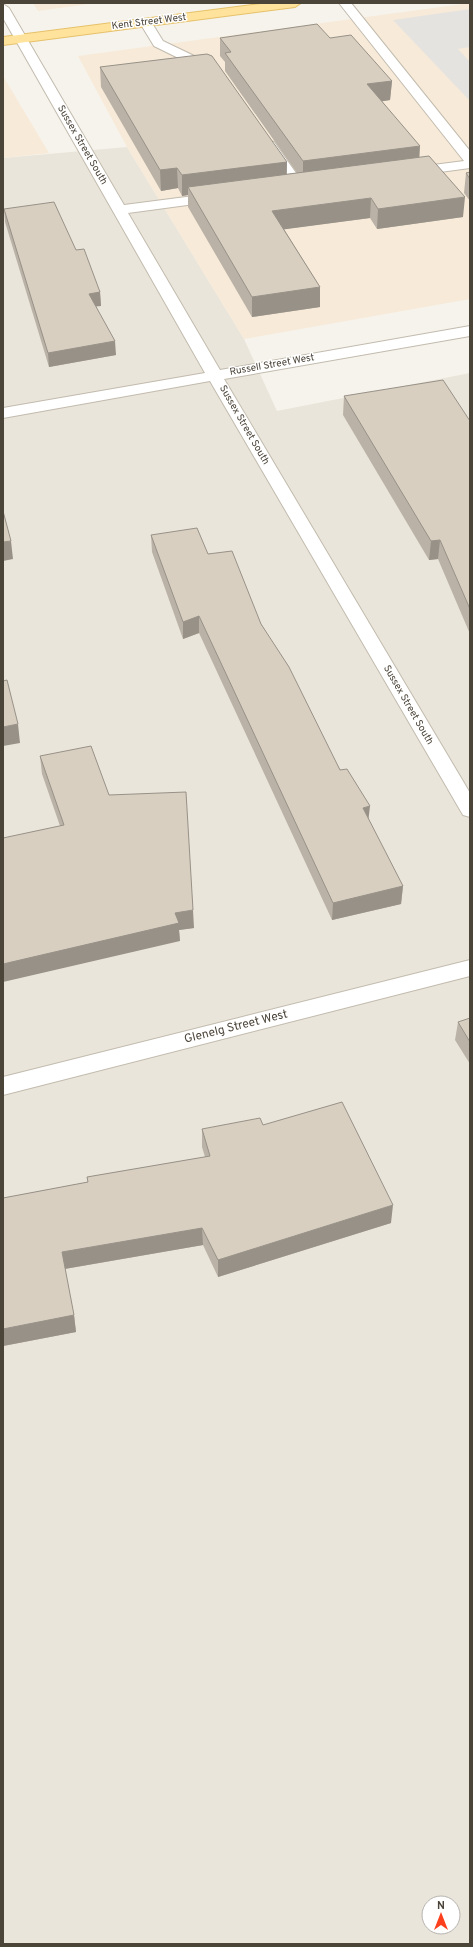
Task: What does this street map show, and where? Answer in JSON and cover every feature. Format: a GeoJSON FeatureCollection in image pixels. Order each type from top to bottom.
{"type":"FeatureCollection","features":[{"type":"Feature","properties":{"kind":"main road","name":"Kent Street West"},"geometry":{"type":"LineString","coordinates":[[3,41],[295,3]]}},
{"type":"Feature","properties":{"kind":"street"},"geometry":{"type":"LineString","coordinates":[[345,3],[470,160]]}},
{"type":"Feature","properties":{"kind":"street","name":"Sussex Street South"},"geometry":{"type":"LineString","coordinates":[[3,8],[215,376],[470,810]]}},
{"type":"Feature","properties":{"kind":"street"},"geometry":{"type":"LineString","coordinates":[[146,22],[158,43],[217,72],[222,78]]}},
{"type":"Feature","properties":{"kind":"street"},"geometry":{"type":"LineString","coordinates":[[262,135],[298,186]]}},
{"type":"Feature","properties":{"kind":"street"},"geometry":{"type":"LineString","coordinates":[[400,173],[470,164]]}},
{"type":"Feature","properties":{"kind":"street"},"geometry":{"type":"LineString","coordinates":[[283,188],[314,184]]}},
{"type":"Feature","properties":{"kind":"street"},"geometry":{"type":"LineString","coordinates":[[120,210],[229,195]]}},
{"type":"Feature","properties":{"kind":"street","name":"Russell Street West"},"geometry":{"type":"LineString","coordinates":[[3,413],[470,331]]}},
{"type":"Feature","properties":{"kind":"street","name":"Glenelg Street West"},"geometry":{"type":"LineString","coordinates":[[3,1086],[470,968]]}},
{"type":"Feature","properties":{"kind":"shaded area"},"geometry":{"type":"Polygon","coordinates":[[[33,3],[96,3],[38,11],[33,3]]]}},
{"type":"Feature","properties":{"kind":"shaded area"},"geometry":{"type":"Polygon","coordinates":[[[470,3],[470,299],[244,339],[127,147],[78,56],[470,3]]]}},
{"type":"Feature","properties":{"kind":"shaded area"},"geometry":{"type":"Polygon","coordinates":[[[470,9],[470,47],[458,49],[470,62],[470,101],[393,20],[470,9]]]}},
{"type":"Feature","properties":{"kind":"shaded area"},"geometry":{"type":"Polygon","coordinates":[[[3,76],[49,153],[3,158],[3,76]]]}},
{"type":"Feature","properties":{"kind":"shaded area"},"geometry":{"type":"Polygon","coordinates":[[[127,147],[244,339],[277,411],[470,373],[470,1944],[3,1944],[3,158],[127,147]]]}},
{"type":"Feature","properties":{"kind":"building"},"geometry":{"type":"Polygon","coordinates":[[[317,24],[330,38],[351,35],[392,81],[367,84],[420,146],[303,161],[225,53],[231,52],[220,38],[317,24]]]}},
{"type":"Feature","properties":{"kind":"building"},"geometry":{"type":"Polygon","coordinates":[[[207,54],[212,56],[287,162],[182,175],[177,168],[160,170],[100,67],[207,54]]]}},
{"type":"Feature","properties":{"kind":"building"},"geometry":{"type":"Polygon","coordinates":[[[429,156],[465,197],[378,209],[371,198],[272,211],[320,287],[252,297],[188,187],[429,156]]]}},
{"type":"Feature","properties":{"kind":"building"},"geometry":{"type":"Polygon","coordinates":[[[470,172],[470,179],[466,173],[470,172]]]}},
{"type":"Feature","properties":{"kind":"building"},"geometry":{"type":"Polygon","coordinates":[[[54,202],[76,250],[84,249],[100,292],[89,294],[115,341],[48,353],[4,209],[54,202]]]}},
{"type":"Feature","properties":{"kind":"building"},"geometry":{"type":"Polygon","coordinates":[[[443,380],[470,421],[470,609],[440,540],[431,541],[344,396],[443,380]]]}},
{"type":"Feature","properties":{"kind":"building"},"geometry":{"type":"Polygon","coordinates":[[[3,511],[11,541],[3,542],[3,511]]]}},
{"type":"Feature","properties":{"kind":"building"},"geometry":{"type":"Polygon","coordinates":[[[197,528],[208,554],[232,551],[261,624],[289,667],[340,770],[347,769],[370,806],[363,808],[403,886],[333,903],[199,616],[183,622],[151,535],[197,528]]]}},
{"type":"Feature","properties":{"kind":"building"},"geometry":{"type":"Polygon","coordinates":[[[7,680],[18,724],[3,727],[3,681],[7,680]]]}},
{"type":"Feature","properties":{"kind":"building"},"geometry":{"type":"Polygon","coordinates":[[[91,746],[109,795],[186,792],[193,910],[175,913],[179,923],[3,964],[3,838],[64,825],[40,756],[91,746]]]}},
{"type":"Feature","properties":{"kind":"building"},"geometry":{"type":"Polygon","coordinates":[[[470,1018],[470,1042],[458,1022],[470,1018]]]}},
{"type":"Feature","properties":{"kind":"building"},"geometry":{"type":"Polygon","coordinates":[[[342,1102],[393,1205],[218,1260],[202,1228],[62,1252],[74,1315],[3,1329],[3,1198],[88,1182],[87,1177],[210,1156],[202,1129],[260,1118],[263,1125],[342,1102]]]}}]}
